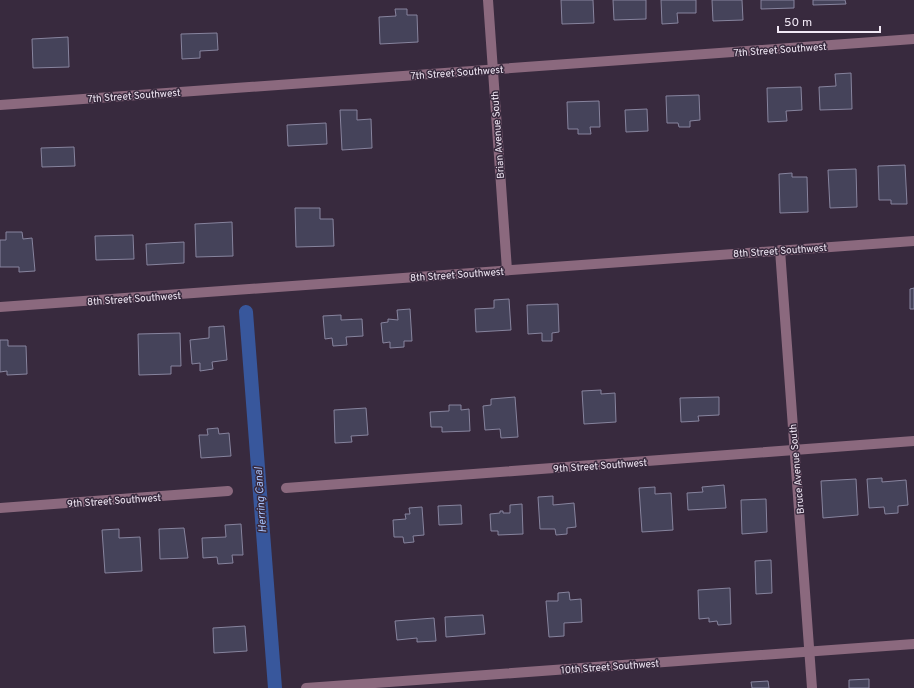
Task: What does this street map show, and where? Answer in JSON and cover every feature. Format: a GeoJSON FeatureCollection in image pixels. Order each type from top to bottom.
{"type":"FeatureCollection","features":[{"type":"Feature","properties":{"kind":"street","name":"Brian Avenue South"},"geometry":{"type":"LineString","coordinates":[[488,0],[508,270]]}},
{"type":"Feature","properties":{"kind":"street","name":"7th Street Southwest"},"geometry":{"type":"LineString","coordinates":[[0,105],[914,39]]}},
{"type":"Feature","properties":{"kind":"street","name":"8th Street Southwest"},"geometry":{"type":"LineString","coordinates":[[0,307],[914,241]]}},
{"type":"Feature","properties":{"kind":"street","name":"Bruce Avenue South"},"geometry":{"type":"LineString","coordinates":[[780,250],[812,688]]}},
{"type":"Feature","properties":{"kind":"street","name":"9th Street Southwest"},"geometry":{"type":"LineString","coordinates":[[286,488],[914,442]]}},
{"type":"Feature","properties":{"kind":"street","name":"9th Street Southwest"},"geometry":{"type":"LineString","coordinates":[[0,508],[228,491]]}},
{"type":"Feature","properties":{"kind":"street","name":"10th Street Southwest"},"geometry":{"type":"LineString","coordinates":[[306,688],[914,644]]}},
{"type":"Feature","properties":{"kind":"building"},"geometry":{"type":"Polygon","coordinates":[[[561,0],[593,0],[594,23],[562,24],[561,0]]]}},
{"type":"Feature","properties":{"kind":"building"},"geometry":{"type":"Polygon","coordinates":[[[613,0],[646,0],[646,19],[614,20],[613,0]]]}},
{"type":"Feature","properties":{"kind":"building"},"geometry":{"type":"Polygon","coordinates":[[[661,0],[696,0],[696,13],[677,13],[678,23],[662,24],[661,0]]]}},
{"type":"Feature","properties":{"kind":"building"},"geometry":{"type":"Polygon","coordinates":[[[712,0],[742,0],[743,20],[713,21],[712,0]]]}},
{"type":"Feature","properties":{"kind":"building"},"geometry":{"type":"Polygon","coordinates":[[[761,0],[794,0],[794,8],[761,9],[761,0]]]}},
{"type":"Feature","properties":{"kind":"building"},"geometry":{"type":"Polygon","coordinates":[[[813,0],[845,0],[846,4],[813,5],[813,0]]]}},
{"type":"Feature","properties":{"kind":"building"},"geometry":{"type":"Polygon","coordinates":[[[395,9],[407,9],[407,15],[417,15],[418,42],[380,44],[379,17],[396,16],[395,9]]]}},
{"type":"Feature","properties":{"kind":"building"},"geometry":{"type":"Polygon","coordinates":[[[217,33],[218,50],[200,51],[200,58],[182,59],[181,34],[217,33]]]}},
{"type":"Feature","properties":{"kind":"building"},"geometry":{"type":"Polygon","coordinates":[[[68,37],[69,67],[33,68],[32,39],[68,37]]]}},
{"type":"Feature","properties":{"kind":"building"},"geometry":{"type":"Polygon","coordinates":[[[851,73],[852,109],[820,110],[819,87],[836,86],[835,74],[851,73]]]}},
{"type":"Feature","properties":{"kind":"building"},"geometry":{"type":"Polygon","coordinates":[[[801,87],[802,110],[786,111],[787,121],[768,122],[767,88],[801,87]]]}},
{"type":"Feature","properties":{"kind":"building"},"geometry":{"type":"Polygon","coordinates":[[[699,95],[700,120],[690,121],[690,127],[679,127],[678,123],[667,123],[666,96],[699,95]]]}},
{"type":"Feature","properties":{"kind":"building"},"geometry":{"type":"Polygon","coordinates":[[[599,101],[600,127],[590,127],[591,134],[578,134],[578,129],[568,129],[567,102],[599,101]]]}},
{"type":"Feature","properties":{"kind":"building"},"geometry":{"type":"Polygon","coordinates":[[[647,109],[648,131],[626,132],[625,110],[647,109]]]}},
{"type":"Feature","properties":{"kind":"building"},"geometry":{"type":"Polygon","coordinates":[[[340,110],[357,110],[357,120],[371,119],[372,148],[342,150],[340,110]]]}},
{"type":"Feature","properties":{"kind":"building"},"geometry":{"type":"Polygon","coordinates":[[[326,123],[327,144],[288,146],[287,125],[326,123]]]}},
{"type":"Feature","properties":{"kind":"building"},"geometry":{"type":"Polygon","coordinates":[[[74,147],[75,166],[42,167],[41,148],[74,147]]]}},
{"type":"Feature","properties":{"kind":"building"},"geometry":{"type":"Polygon","coordinates":[[[905,165],[907,204],[891,204],[891,200],[879,200],[878,166],[905,165]]]}},
{"type":"Feature","properties":{"kind":"building"},"geometry":{"type":"Polygon","coordinates":[[[856,169],[857,207],[830,208],[828,170],[856,169]]]}},
{"type":"Feature","properties":{"kind":"building"},"geometry":{"type":"Polygon","coordinates":[[[792,173],[792,177],[807,177],[808,212],[780,213],[779,174],[792,173]]]}},
{"type":"Feature","properties":{"kind":"building"},"geometry":{"type":"Polygon","coordinates":[[[295,208],[320,208],[320,219],[333,219],[334,246],[296,247],[295,208]]]}},
{"type":"Feature","properties":{"kind":"building"},"geometry":{"type":"Polygon","coordinates":[[[232,222],[233,256],[196,257],[195,224],[232,222]]]}},
{"type":"Feature","properties":{"kind":"building"},"geometry":{"type":"Polygon","coordinates":[[[6,232],[22,232],[23,239],[32,238],[35,271],[19,272],[19,267],[0,267],[0,240],[6,240],[6,232]]]}},
{"type":"Feature","properties":{"kind":"building"},"geometry":{"type":"Polygon","coordinates":[[[133,235],[134,259],[96,260],[95,236],[133,235]]]}},
{"type":"Feature","properties":{"kind":"building"},"geometry":{"type":"Polygon","coordinates":[[[184,242],[184,263],[147,265],[146,244],[184,242]]]}},
{"type":"Feature","properties":{"kind":"building"},"geometry":{"type":"Polygon","coordinates":[[[914,288],[914,309],[910,309],[910,289],[914,288]]]}},
{"type":"Feature","properties":{"kind":"building"},"geometry":{"type":"Polygon","coordinates":[[[509,299],[511,330],[476,332],[475,309],[494,308],[494,300],[509,299]]]}},
{"type":"Feature","properties":{"kind":"building"},"geometry":{"type":"Polygon","coordinates":[[[558,304],[559,332],[552,333],[552,341],[542,341],[542,333],[528,334],[527,305],[558,304]]]}},
{"type":"Feature","properties":{"kind":"building"},"geometry":{"type":"Polygon","coordinates":[[[410,309],[412,341],[404,341],[404,347],[390,348],[390,342],[383,343],[381,323],[388,322],[388,319],[398,320],[397,310],[410,309]]]}},
{"type":"Feature","properties":{"kind":"building"},"geometry":{"type":"Polygon","coordinates":[[[341,315],[341,320],[362,319],[363,336],[346,337],[347,345],[333,346],[332,338],[325,339],[323,316],[341,315]]]}},
{"type":"Feature","properties":{"kind":"building"},"geometry":{"type":"Polygon","coordinates":[[[224,326],[227,360],[212,362],[213,369],[200,371],[200,363],[192,364],[190,340],[209,338],[209,327],[224,326]]]}},
{"type":"Feature","properties":{"kind":"building"},"geometry":{"type":"Polygon","coordinates":[[[180,333],[181,366],[171,366],[171,374],[139,375],[138,334],[180,333]]]}},
{"type":"Feature","properties":{"kind":"building"},"geometry":{"type":"Polygon","coordinates":[[[0,340],[8,340],[8,346],[26,346],[27,374],[7,375],[7,371],[0,372],[0,340]]]}},
{"type":"Feature","properties":{"kind":"building"},"geometry":{"type":"Polygon","coordinates":[[[601,390],[601,394],[615,393],[616,422],[584,424],[582,391],[601,390]]]}},
{"type":"Feature","properties":{"kind":"building"},"geometry":{"type":"Polygon","coordinates":[[[515,397],[518,437],[501,438],[500,429],[485,430],[483,406],[491,405],[491,399],[515,397]]]}},
{"type":"Feature","properties":{"kind":"building"},"geometry":{"type":"Polygon","coordinates":[[[719,397],[719,415],[698,416],[699,421],[681,422],[680,398],[719,397]]]}},
{"type":"Feature","properties":{"kind":"building"},"geometry":{"type":"Polygon","coordinates":[[[449,405],[461,405],[461,410],[469,409],[470,431],[442,432],[442,427],[431,427],[430,412],[449,411],[449,405]]]}},
{"type":"Feature","properties":{"kind":"building"},"geometry":{"type":"Polygon","coordinates":[[[366,408],[368,435],[351,436],[352,442],[335,443],[334,410],[366,408]]]}},
{"type":"Feature","properties":{"kind":"building"},"geometry":{"type":"Polygon","coordinates":[[[218,428],[219,434],[229,433],[231,456],[201,458],[199,435],[208,435],[207,429],[218,428]]]}},
{"type":"Feature","properties":{"kind":"building"},"geometry":{"type":"Polygon","coordinates":[[[882,478],[882,482],[906,480],[908,505],[898,506],[898,513],[885,514],[884,507],[869,508],[867,479],[882,478]]]}},
{"type":"Feature","properties":{"kind":"building"},"geometry":{"type":"Polygon","coordinates":[[[856,479],[858,515],[823,518],[821,481],[856,479]]]}},
{"type":"Feature","properties":{"kind":"building"},"geometry":{"type":"Polygon","coordinates":[[[724,485],[726,508],[688,510],[687,493],[703,492],[702,487],[724,485]]]}},
{"type":"Feature","properties":{"kind":"building"},"geometry":{"type":"Polygon","coordinates":[[[655,487],[655,494],[671,493],[673,530],[642,532],[639,488],[655,487]]]}},
{"type":"Feature","properties":{"kind":"building"},"geometry":{"type":"Polygon","coordinates":[[[553,496],[553,505],[574,503],[576,527],[567,528],[567,534],[556,535],[555,529],[540,529],[538,497],[553,496]]]}},
{"type":"Feature","properties":{"kind":"building"},"geometry":{"type":"Polygon","coordinates":[[[766,499],[767,532],[742,534],[741,500],[766,499]]]}},
{"type":"Feature","properties":{"kind":"building"},"geometry":{"type":"Polygon","coordinates":[[[522,504],[523,534],[498,535],[498,531],[491,531],[490,514],[500,513],[500,511],[503,511],[503,513],[510,513],[510,505],[522,504]]]}},
{"type":"Feature","properties":{"kind":"building"},"geometry":{"type":"Polygon","coordinates":[[[461,505],[462,524],[439,525],[438,506],[461,505]]]}},
{"type":"Feature","properties":{"kind":"building"},"geometry":{"type":"Polygon","coordinates":[[[422,507],[424,535],[413,536],[414,542],[404,543],[403,537],[394,537],[393,520],[406,519],[405,514],[410,514],[409,508],[422,507]]]}},
{"type":"Feature","properties":{"kind":"building"},"geometry":{"type":"Polygon","coordinates":[[[241,524],[243,555],[232,555],[233,563],[218,564],[217,557],[203,558],[202,538],[226,537],[225,525],[241,524]]]}},
{"type":"Feature","properties":{"kind":"building"},"geometry":{"type":"Polygon","coordinates":[[[184,528],[188,558],[160,559],[159,529],[184,528]]]}},
{"type":"Feature","properties":{"kind":"building"},"geometry":{"type":"Polygon","coordinates":[[[119,529],[119,538],[140,537],[142,571],[105,573],[102,530],[119,529]]]}},
{"type":"Feature","properties":{"kind":"building"},"geometry":{"type":"Polygon","coordinates":[[[771,560],[772,593],[756,594],[755,561],[771,560]]]}},
{"type":"Feature","properties":{"kind":"building"},"geometry":{"type":"Polygon","coordinates":[[[730,588],[731,624],[718,625],[717,621],[709,622],[709,618],[699,619],[698,590],[730,588]]]}},
{"type":"Feature","properties":{"kind":"building"},"geometry":{"type":"Polygon","coordinates":[[[569,592],[570,600],[581,599],[582,622],[564,623],[564,636],[549,637],[546,601],[558,601],[558,593],[569,592]]]}},
{"type":"Feature","properties":{"kind":"building"},"geometry":{"type":"Polygon","coordinates":[[[483,615],[485,634],[446,637],[445,617],[483,615]]]}},
{"type":"Feature","properties":{"kind":"building"},"geometry":{"type":"Polygon","coordinates":[[[434,618],[436,641],[417,642],[417,638],[397,640],[395,621],[434,618]]]}},
{"type":"Feature","properties":{"kind":"building"},"geometry":{"type":"Polygon","coordinates":[[[245,626],[247,651],[214,653],[213,628],[245,626]]]}},
{"type":"Feature","properties":{"kind":"building"},"geometry":{"type":"Polygon","coordinates":[[[869,679],[869,688],[849,688],[849,680],[869,679]]]}},
{"type":"Feature","properties":{"kind":"building"},"geometry":{"type":"Polygon","coordinates":[[[768,681],[769,688],[752,688],[751,682],[768,681]]]}},
{"type":"Feature","properties":{"kind":"waterway","name":"Herring Canal"},"geometry":{"type":"LineString","coordinates":[[246,312],[275,688]]}}]}
